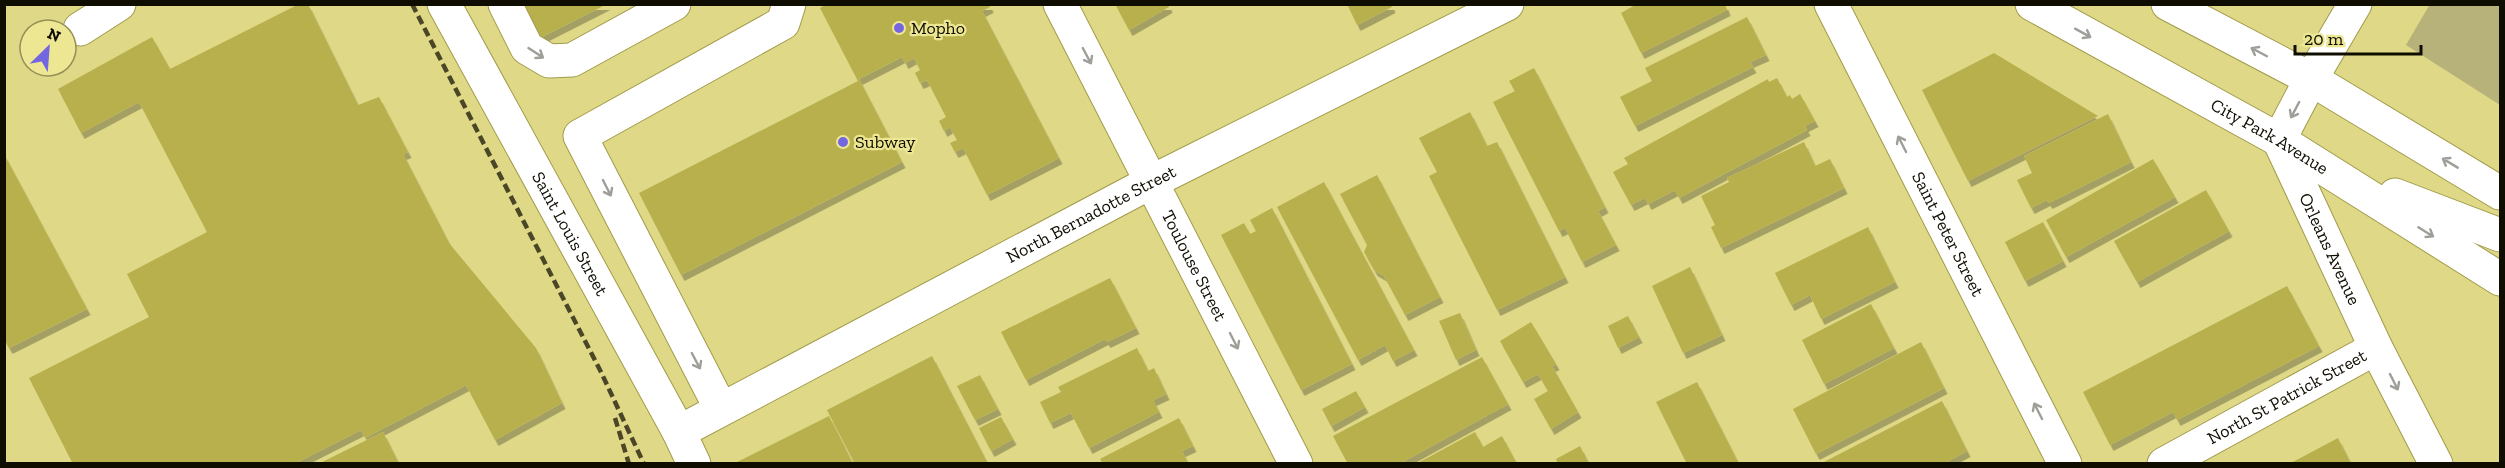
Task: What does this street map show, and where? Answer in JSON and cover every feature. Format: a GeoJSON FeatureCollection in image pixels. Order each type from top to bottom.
{"type":"FeatureCollection","features":[{"type":"Feature","properties":{"kind":"street"},"geometry":{"type":"LineString","coordinates":[[80,29],[119,4]]}},
{"type":"Feature","properties":{"kind":"street","name":"Saint Louis Street"},"geometry":{"type":"LineString","coordinates":[[444,4],[679,432],[694,464]]}},
{"type":"Feature","properties":{"kind":"street"},"geometry":{"type":"LineString","coordinates":[[505,4],[527,48],[549,61],[572,60],[674,4]]}},
{"type":"Feature","properties":{"kind":"street"},"geometry":{"type":"LineString","coordinates":[[722,409],[580,136],[783,23],[789,4]]}},
{"type":"Feature","properties":{"kind":"street","name":"Toulouse Street"},"geometry":{"type":"LineString","coordinates":[[1060,4],[1153,181],[1296,464]]}},
{"type":"Feature","properties":{"kind":"street","name":"North Bernadotte Street"},"geometry":{"type":"LineString","coordinates":[[679,432],[1153,181],[1507,4]]}},
{"type":"Feature","properties":{"kind":"street","name":"Saint Peter Street"},"geometry":{"type":"LineString","coordinates":[[1831,4],[2065,464]]}},
{"type":"Feature","properties":{"kind":"street","name":"City Park Avenue"},"geometry":{"type":"LineString","coordinates":[[2032,4],[2279,140],[2500,279]]}},
{"type":"Feature","properties":{"kind":"street"},"geometry":{"type":"LineString","coordinates":[[2168,4],[2311,79],[2500,193]]}},
{"type":"Feature","properties":{"kind":"street"},"geometry":{"type":"LineString","coordinates":[[2279,140],[2311,79],[2355,4]]}},
{"type":"Feature","properties":{"kind":"street","name":"Orleans Avenue"},"geometry":{"type":"LineString","coordinates":[[2279,140],[2376,348],[2436,464]]}},
{"type":"Feature","properties":{"kind":"street"},"geometry":{"type":"LineString","coordinates":[[2323,167],[2500,235]]}},
{"type":"Feature","properties":{"kind":"street","name":"North St Patrick Street"},"geometry":{"type":"LineString","coordinates":[[2164,464],[2376,348]]}},
{"type":"Feature","properties":{"kind":"shaded area"},"geometry":{"type":"Polygon","coordinates":[[[2430,4],[2500,5],[2500,105],[2406,45],[2430,4]]]}},
{"type":"Feature","properties":{"kind":"building"},"geometry":{"type":"Polygon","coordinates":[[[299,4],[308,4],[358,105],[379,97],[408,152],[403,154],[449,243],[536,348],[562,403],[495,440],[466,385],[365,438],[361,430],[294,464],[73,464],[29,378],[149,317],[127,274],[207,232],[139,102],[81,133],[58,89],[152,37],[170,69],[299,4]]]}},
{"type":"Feature","properties":{"kind":"building"},"geometry":{"type":"Polygon","coordinates":[[[521,4],[607,4],[538,39],[521,4]]]}},
{"type":"Feature","properties":{"kind":"building"},"geometry":{"type":"Polygon","coordinates":[[[827,4],[989,4],[990,7],[982,11],[1059,158],[987,195],[963,148],[955,152],[950,143],[957,140],[950,127],[944,131],[939,121],[946,117],[927,80],[920,83],[915,73],[920,70],[914,58],[905,63],[902,57],[859,79],[902,162],[681,275],[639,193],[858,81],[820,8],[827,4]]]}},
{"type":"Feature","properties":{"kind":"building"},"geometry":{"type":"Polygon","coordinates":[[[1115,4],[1168,4],[1169,7],[1129,30],[1115,4]]]}},
{"type":"Feature","properties":{"kind":"building"},"geometry":{"type":"Polygon","coordinates":[[[1347,4],[1391,4],[1392,7],[1357,25],[1347,4]]]}},
{"type":"Feature","properties":{"kind":"building"},"geometry":{"type":"Polygon","coordinates":[[[1637,4],[1725,4],[1727,10],[1641,53],[1621,13],[1637,4]]]}},
{"type":"Feature","properties":{"kind":"building"},"geometry":{"type":"Polygon","coordinates":[[[1747,17],[1766,55],[1750,62],[1753,67],[1635,126],[1620,97],[1652,81],[1645,68],[1747,17]]]}},
{"type":"Feature","properties":{"kind":"building"},"geometry":{"type":"Polygon","coordinates":[[[1994,53],[2098,116],[1968,181],[1922,90],[1994,53]]]}},
{"type":"Feature","properties":{"kind":"building"},"geometry":{"type":"Polygon","coordinates":[[[1534,68],[1605,207],[1598,211],[1616,245],[1582,262],[1565,228],[1559,231],[1493,102],[1515,91],[1509,81],[1534,68]]]}},
{"type":"Feature","properties":{"kind":"building"},"geometry":{"type":"Polygon","coordinates":[[[1777,78],[1787,97],[1790,95],[1792,99],[1800,94],[1815,121],[1805,126],[1807,130],[1679,198],[1675,190],[1648,204],[1645,198],[1631,205],[1613,172],[1628,164],[1624,158],[1768,79],[1769,82],[1777,78]]]}},
{"type":"Feature","properties":{"kind":"building"},"geometry":{"type":"Polygon","coordinates":[[[1470,112],[1487,146],[1497,142],[1565,277],[1497,310],[1429,176],[1437,172],[1419,138],[1470,112]]]}},
{"type":"Feature","properties":{"kind":"building"},"geometry":{"type":"Polygon","coordinates":[[[2108,114],[2131,162],[2049,203],[2047,200],[2031,208],[2017,180],[2032,173],[2024,156],[2108,114]]]}},
{"type":"Feature","properties":{"kind":"building"},"geometry":{"type":"Polygon","coordinates":[[[1804,142],[1815,166],[1830,159],[1844,188],[1721,248],[1711,227],[1715,225],[1701,196],[1729,182],[1727,178],[1804,142]]]}},
{"type":"Feature","properties":{"kind":"building"},"geometry":{"type":"Polygon","coordinates":[[[4,154],[87,309],[9,348],[4,339],[4,154]]]}},
{"type":"Feature","properties":{"kind":"building"},"geometry":{"type":"Polygon","coordinates":[[[2153,159],[2175,197],[2066,257],[2046,220],[2153,159]]]}},
{"type":"Feature","properties":{"kind":"building"},"geometry":{"type":"Polygon","coordinates":[[[1377,175],[1440,297],[1405,315],[1384,276],[1374,270],[1364,252],[1367,245],[1340,194],[1377,175]]]}},
{"type":"Feature","properties":{"kind":"building"},"geometry":{"type":"Polygon","coordinates":[[[1324,182],[1414,350],[1393,361],[1385,345],[1358,360],[1277,207],[1324,182]]]}},
{"type":"Feature","properties":{"kind":"building"},"geometry":{"type":"Polygon","coordinates":[[[2206,190],[2229,231],[2137,282],[2114,241],[2206,190]]]}},
{"type":"Feature","properties":{"kind":"building"},"geometry":{"type":"Polygon","coordinates":[[[1272,208],[1352,364],[1301,390],[1221,235],[1244,223],[1250,234],[1256,231],[1250,220],[1272,208]]]}},
{"type":"Feature","properties":{"kind":"building"},"geometry":{"type":"Polygon","coordinates":[[[2043,222],[2063,261],[2025,281],[2005,242],[2043,222]]]}},
{"type":"Feature","properties":{"kind":"building"},"geometry":{"type":"Polygon","coordinates":[[[1868,227],[1895,282],[1821,319],[1810,295],[1791,305],[1775,273],[1868,227]]]}},
{"type":"Feature","properties":{"kind":"building"},"geometry":{"type":"Polygon","coordinates":[[[1690,267],[1722,335],[1683,353],[1652,286],[1690,267]]]}},
{"type":"Feature","properties":{"kind":"building"},"geometry":{"type":"Polygon","coordinates":[[[1110,278],[1136,328],[1107,342],[1105,339],[1026,380],[1001,332],[1110,278]]]}},
{"type":"Feature","properties":{"kind":"building"},"geometry":{"type":"Polygon","coordinates":[[[2287,286],[2319,346],[2177,420],[2173,412],[2110,445],[2083,392],[2287,286]]]}},
{"type":"Feature","properties":{"kind":"building"},"geometry":{"type":"Polygon","coordinates":[[[1871,304],[1894,348],[1824,384],[1802,340],[1871,304]]]}},
{"type":"Feature","properties":{"kind":"building"},"geometry":{"type":"Polygon","coordinates":[[[1460,313],[1476,350],[1456,360],[1439,321],[1460,313]]]}},
{"type":"Feature","properties":{"kind":"building"},"geometry":{"type":"Polygon","coordinates":[[[1628,316],[1639,337],[1618,348],[1608,326],[1628,316]]]}},
{"type":"Feature","properties":{"kind":"building"},"geometry":{"type":"Polygon","coordinates":[[[1531,322],[1556,364],[1552,366],[1578,412],[1551,429],[1534,399],[1548,391],[1538,374],[1523,382],[1500,341],[1531,322]]]}},
{"type":"Feature","properties":{"kind":"building"},"geometry":{"type":"Polygon","coordinates":[[[1921,342],[1944,388],[1816,454],[1793,409],[1921,342]]]}},
{"type":"Feature","properties":{"kind":"building"},"geometry":{"type":"Polygon","coordinates":[[[1137,348],[1148,371],[1154,368],[1166,394],[1153,400],[1159,412],[1089,448],[1071,413],[1050,423],[1040,402],[1061,392],[1058,387],[1137,348]]]}},
{"type":"Feature","properties":{"kind":"building"},"geometry":{"type":"Polygon","coordinates":[[[932,356],[988,464],[855,464],[827,410],[932,356]]]}},
{"type":"Feature","properties":{"kind":"building"},"geometry":{"type":"Polygon","coordinates":[[[1482,357],[1508,404],[1399,464],[1348,464],[1333,436],[1482,357]]]}},
{"type":"Feature","properties":{"kind":"building"},"geometry":{"type":"Polygon","coordinates":[[[980,375],[998,409],[975,420],[957,386],[980,375]]]}},
{"type":"Feature","properties":{"kind":"building"},"geometry":{"type":"Polygon","coordinates":[[[1697,382],[1739,464],[1687,464],[1656,402],[1697,382]]]}},
{"type":"Feature","properties":{"kind":"building"},"geometry":{"type":"Polygon","coordinates":[[[1356,391],[1365,407],[1331,426],[1322,409],[1356,391]]]}},
{"type":"Feature","properties":{"kind":"building"},"geometry":{"type":"Polygon","coordinates":[[[1942,401],[1967,451],[1943,464],[1820,464],[1942,401]]]}},
{"type":"Feature","properties":{"kind":"building"},"geometry":{"type":"Polygon","coordinates":[[[829,416],[853,464],[733,464],[829,416]]]}},
{"type":"Feature","properties":{"kind":"building"},"geometry":{"type":"Polygon","coordinates":[[[1001,417],[1013,439],[991,451],[979,428],[1001,417]]]}},
{"type":"Feature","properties":{"kind":"building"},"geometry":{"type":"Polygon","coordinates":[[[1179,418],[1193,446],[1182,451],[1188,464],[1103,464],[1100,459],[1179,418]]]}},
{"type":"Feature","properties":{"kind":"building"},"geometry":{"type":"Polygon","coordinates":[[[383,432],[399,464],[318,464],[383,432]]]}},
{"type":"Feature","properties":{"kind":"building"},"geometry":{"type":"Polygon","coordinates":[[[1475,432],[1483,447],[1502,436],[1517,464],[1416,464],[1475,432]]]}},
{"type":"Feature","properties":{"kind":"building"},"geometry":{"type":"Polygon","coordinates":[[[2338,438],[2351,464],[2289,464],[2338,438]]]}},
{"type":"Feature","properties":{"kind":"building"},"geometry":{"type":"Polygon","coordinates":[[[1580,446],[1589,464],[1558,464],[1556,459],[1580,446]]]}},
{"type":"Feature","properties":{"kind":"railway"},"geometry":{"type":"LineString","coordinates":[[412,4],[601,372],[644,464]]}},
{"type":"Feature","properties":{"kind":"railway"},"geometry":{"type":"LineString","coordinates":[[615,418],[629,464]]}},
{"type":"Feature","properties":{"kind":"place","name":"Mopho"},"geometry":{"type":"Point","coordinates":[899,28]}},
{"type":"Feature","properties":{"kind":"place","name":"Subway"},"geometry":{"type":"Point","coordinates":[843,142]}}]}
